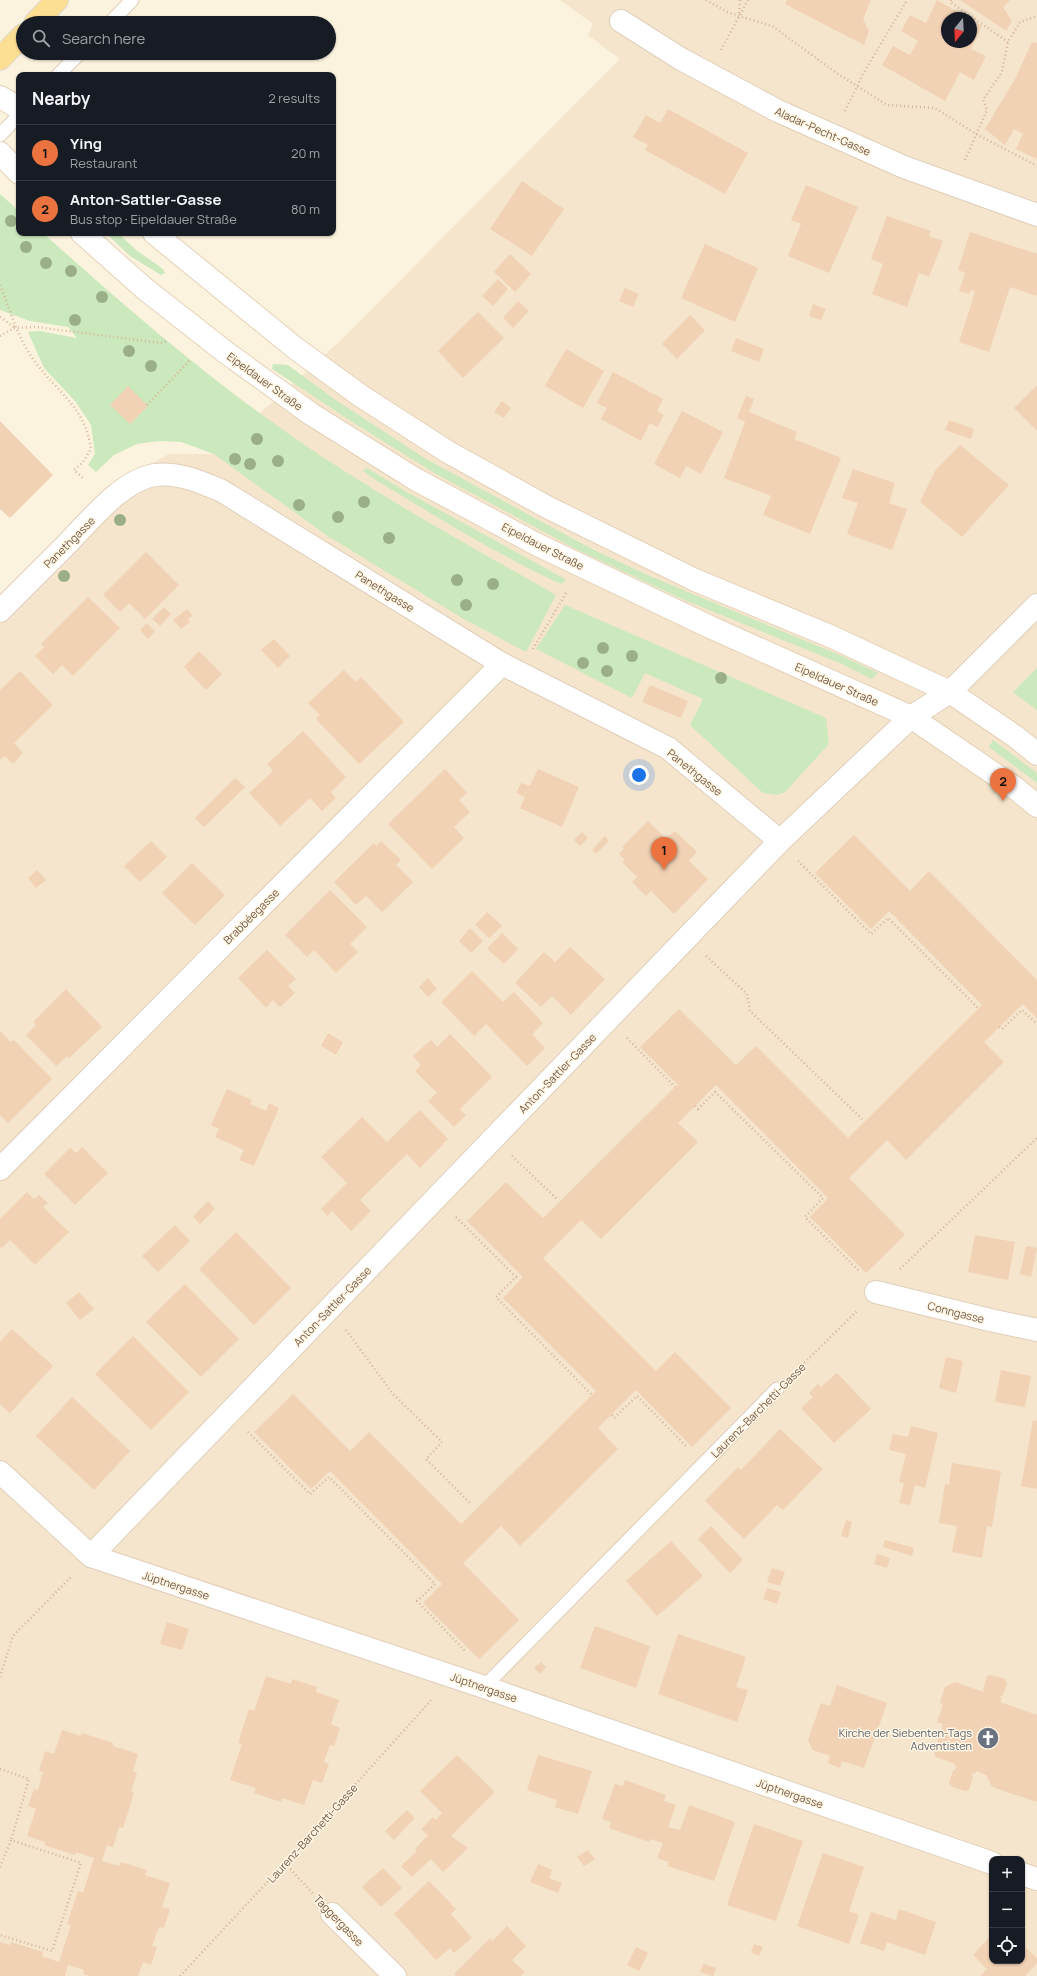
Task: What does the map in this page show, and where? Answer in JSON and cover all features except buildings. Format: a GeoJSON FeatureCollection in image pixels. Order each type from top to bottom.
{"type":"FeatureCollection","features":[{"type":"Feature","properties":{"kind":"main road"},"geometry":{"type":"LineString","coordinates":[[42,16],[57,0]]}},
{"type":"Feature","properties":{"kind":"main road"},"geometry":{"type":"LineString","coordinates":[[0,59],[16,42]]}},
{"type":"Feature","properties":{"kind":"street","name":"Aladar-Pecht-Gasse"},"geometry":{"type":"LineString","coordinates":[[621,21],[681,59],[778,112],[904,167],[1037,215]]}},
{"type":"Feature","properties":{"kind":"street"},"geometry":{"type":"LineString","coordinates":[[0,97],[16,106]]}},
{"type":"Feature","properties":{"kind":"street"},"geometry":{"type":"LineString","coordinates":[[0,153],[16,170]]}},
{"type":"Feature","properties":{"kind":"street","name":"Eipeldauer Straße"},"geometry":{"type":"LineString","coordinates":[[85,236],[145,289],[224,351],[311,414],[415,479],[538,545],[710,627],[911,717],[1016,788],[1037,806]]}},
{"type":"Feature","properties":{"kind":"street"},"geometry":{"type":"LineString","coordinates":[[158,236],[301,352],[361,396],[448,452],[547,507],[695,580],[830,636],[950,692],[1016,737],[1037,754]]}},
{"type":"Feature","properties":{"kind":"street","name":"Panethgasse"},"geometry":{"type":"LineString","coordinates":[[0,611],[110,500],[134,482],[154,475],[173,475],[198,481],[222,491],[511,668],[668,748],[780,841]]}},
{"type":"Feature","properties":{"kind":"street","name":"Anton-Sattler-Gasse"},"geometry":{"type":"LineString","coordinates":[[84,1564],[780,841],[911,717],[950,692],[1037,605]]}},
{"type":"Feature","properties":{"kind":"street","name":"Brabbéegasse"},"geometry":{"type":"LineString","coordinates":[[0,1169],[511,668]]}},
{"type":"Feature","properties":{"kind":"street","name":"Conngasse"},"geometry":{"type":"LineString","coordinates":[[877,1291],[990,1320],[1037,1330]]}},
{"type":"Feature","properties":{"kind":"street","name":"Jüptnergasse"},"geometry":{"type":"LineString","coordinates":[[0,1472],[84,1564],[464,1680],[989,1862]]}},
{"type":"Feature","properties":{"kind":"street"},"geometry":{"type":"LineString","coordinates":[[1025,1875],[1037,1879]]}},
{"type":"Feature","properties":{"kind":"street","name":"Taggergasse"},"geometry":{"type":"LineString","coordinates":[[332,1914],[395,1976]]}},
{"type":"Feature","properties":{"kind":"lane"},"geometry":{"type":"LineString","coordinates":[[117,16],[132,0]]}},
{"type":"Feature","properties":{"kind":"lane"},"geometry":{"type":"LineString","coordinates":[[61,72],[73,60]]}},
{"type":"Feature","properties":{"kind":"lane"},"geometry":{"type":"LineString","coordinates":[[0,135],[16,118]]}},
{"type":"Feature","properties":{"kind":"lane","name":"Laurenz-Barchetti-Gasse"},"geometry":{"type":"LineString","coordinates":[[484,1687],[777,1389]]}},
{"type":"Feature","properties":{"kind":"path"},"geometry":{"type":"LineString","coordinates":[[706,0],[727,12],[772,26],[838,74],[887,106],[935,108],[976,134],[1037,166]]}},
{"type":"Feature","properties":{"kind":"path"},"geometry":{"type":"LineString","coordinates":[[739,16],[740,0]]}},
{"type":"Feature","properties":{"kind":"path"},"geometry":{"type":"LineString","coordinates":[[708,73],[748,0]]}},
{"type":"Feature","properties":{"kind":"path"},"geometry":{"type":"LineString","coordinates":[[834,136],[857,86],[907,0]]}},
{"type":"Feature","properties":{"kind":"path"},"geometry":{"type":"LineString","coordinates":[[951,0],[950,2],[1008,42]]}},
{"type":"Feature","properties":{"kind":"path"},"geometry":{"type":"LineString","coordinates":[[953,185],[987,110],[983,100],[1002,72],[1008,42],[1020,22],[1037,17]]}},
{"type":"Feature","properties":{"kind":"path"},"geometry":{"type":"LineString","coordinates":[[0,285],[14,328],[36,363],[68,398],[89,432],[91,449],[83,462],[74,470],[83,478]]}},
{"type":"Feature","properties":{"kind":"path"},"geometry":{"type":"LineString","coordinates":[[0,317],[14,328]]}},
{"type":"Feature","properties":{"kind":"path"},"geometry":{"type":"LineString","coordinates":[[0,336],[14,328],[36,327],[161,343],[174,339]]}},
{"type":"Feature","properties":{"kind":"path"},"geometry":{"type":"LineString","coordinates":[[147,405],[195,354]]}},
{"type":"Feature","properties":{"kind":"path"},"geometry":{"type":"LineString","coordinates":[[511,668],[566,593]]}},
{"type":"Feature","properties":{"kind":"path"},"geometry":{"type":"LineString","coordinates":[[780,841],[871,934],[888,918],[978,1008]]}},
{"type":"Feature","properties":{"kind":"path"},"geometry":{"type":"LineString","coordinates":[[687,938],[747,994],[750,1011],[862,1119]]}},
{"type":"Feature","properties":{"kind":"path"},"geometry":{"type":"LineString","coordinates":[[999,1027],[1002,1029],[1022,1010],[1037,1024]]}},
{"type":"Feature","properties":{"kind":"path"},"geometry":{"type":"LineString","coordinates":[[608,1019],[676,1087]]}},
{"type":"Feature","properties":{"kind":"path"},"geometry":{"type":"LineString","coordinates":[[695,1106],[698,1109],[715,1092],[823,1198],[805,1217],[877,1291]]}},
{"type":"Feature","properties":{"kind":"path"},"geometry":{"type":"LineString","coordinates":[[494,1138],[558,1200]]}},
{"type":"Feature","properties":{"kind":"path","name":"Laurenz-Barchetti-Gasse"},"geometry":{"type":"LineString","coordinates":[[777,1389],[1037,1138]]}},
{"type":"Feature","properties":{"kind":"path"},"geometry":{"type":"LineString","coordinates":[[437,1197],[516,1277],[496,1297],[592,1395]]}},
{"type":"Feature","properties":{"kind":"path"},"geometry":{"type":"LineString","coordinates":[[329,1309],[393,1394],[442,1442],[426,1459],[470,1503]]}},
{"type":"Feature","properties":{"kind":"path"},"geometry":{"type":"LineString","coordinates":[[612,1415],[614,1418],[637,1396],[703,1464]]}},
{"type":"Feature","properties":{"kind":"path"},"geometry":{"type":"LineString","coordinates":[[229,1413],[310,1494],[329,1477],[435,1584],[417,1601],[472,1657],[464,1680]]}},
{"type":"Feature","properties":{"kind":"path"},"geometry":{"type":"LineString","coordinates":[[0,1677],[13,1636],[84,1564]]}},
{"type":"Feature","properties":{"kind":"path","name":"Laurenz-Barchetti-Gasse"},"geometry":{"type":"LineString","coordinates":[[180,1976],[285,1863],[436,1694]]}},
{"type":"Feature","properties":{"kind":"path"},"geometry":{"type":"LineString","coordinates":[[0,1769],[29,1778],[11,1840],[0,1867]]}},
{"type":"Feature","properties":{"kind":"path"},"geometry":{"type":"LineString","coordinates":[[0,1935],[52,1951],[81,1862],[11,1840]]}},
{"type":"Feature","properties":{"kind":"path","name":"Taggergasse"},"geometry":{"type":"LineString","coordinates":[[285,1863],[332,1914]]}},
{"type":"Feature","properties":{"kind":"shaded area"},"geometry":{"type":"Polygon","coordinates":[[[560,0],[1037,0],[1037,1976],[0,1976],[0,606],[128,476],[169,454],[215,454],[341,340],[620,59],[588,35],[593,24],[560,0]]]}},
{"type":"Feature","properties":{"kind":"green space"},"geometry":{"type":"Polygon","coordinates":[[[0,194],[16,208],[16,236],[46,236],[102,286],[164,338],[258,412],[322,457],[355,478],[455,538],[556,595],[526,652],[464,619],[326,535],[214,454],[181,442],[159,441],[137,444],[114,455],[96,472],[88,465],[95,454],[91,425],[75,401],[44,368],[28,332],[40,331],[77,338],[68,327],[30,321],[0,310],[0,194]]]}},
{"type":"Feature","properties":{"kind":"green space"},"geometry":{"type":"Polygon","coordinates":[[[109,236],[121,236],[136,250],[163,269],[165,273],[161,275],[130,256],[109,236]]]}},
{"type":"Feature","properties":{"kind":"green space"},"geometry":{"type":"Polygon","coordinates":[[[273,364],[288,365],[337,401],[426,459],[590,548],[645,574],[844,657],[878,673],[872,679],[842,664],[682,599],[576,549],[436,474],[357,425],[272,369],[273,364]]]}},
{"type":"Feature","properties":{"kind":"green space"},"geometry":{"type":"Polygon","coordinates":[[[367,468],[403,490],[565,579],[564,582],[561,584],[466,534],[374,479],[363,471],[367,468]]]}},
{"type":"Feature","properties":{"kind":"green space"},"geometry":{"type":"Polygon","coordinates":[[[565,605],[826,718],[829,744],[785,792],[777,795],[763,793],[690,725],[703,699],[645,673],[632,698],[536,649],[565,605]]]}},
{"type":"Feature","properties":{"kind":"green space"},"geometry":{"type":"Polygon","coordinates":[[[1037,668],[1037,710],[1013,692],[1037,668]]]}},
{"type":"Feature","properties":{"kind":"green space"},"geometry":{"type":"Polygon","coordinates":[[[993,740],[1037,773],[1037,783],[989,747],[993,740]]]}},
{"type":"Feature","properties":{"kind":"place","name":"Anton-Sattler-Gasse"},"geometry":{"type":"Point","coordinates":[1003,801]}},
{"type":"Feature","properties":{"kind":"place","name":"Ying"},"geometry":{"type":"Point","coordinates":[664,870]}},
{"type":"Feature","properties":{"kind":"place","name":"Kirche der Siebenten-Tags Adventisten"},"geometry":{"type":"Point","coordinates":[988,1738]}}]}
